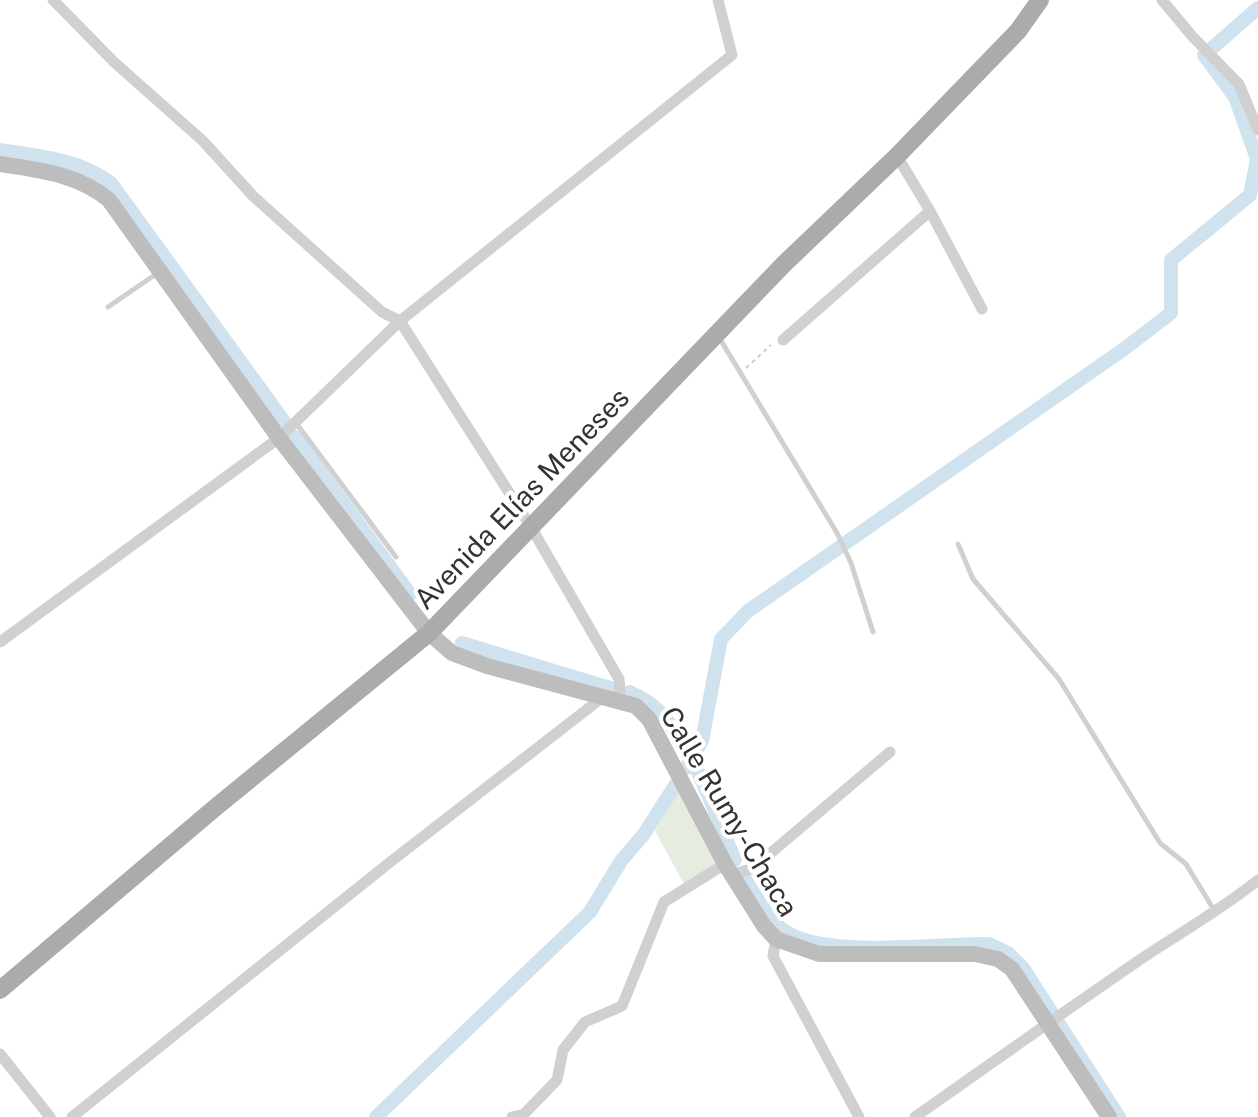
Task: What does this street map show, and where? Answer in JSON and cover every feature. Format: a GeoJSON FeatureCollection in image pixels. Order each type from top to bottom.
{"type":"FeatureCollection","features":[{"type":"Feature","properties":{"kind":"main road","name":"Avenida Elías Meneses"},"geometry":{"type":"LineString","coordinates":[[0,990],[216,807],[429,633],[784,264],[897,156],[1018,31],[1040,0]]}},
{"type":"Feature","properties":{"kind":"street"},"geometry":{"type":"LineString","coordinates":[[53,0],[114,62],[203,141],[253,196],[382,312],[400,321],[531,527],[619,679],[621,702]]}},
{"type":"Feature","properties":{"kind":"street"},"geometry":{"type":"LineString","coordinates":[[0,642],[279,438],[400,321],[732,55],[718,0]]}},
{"type":"Feature","properties":{"kind":"street"},"geometry":{"type":"LineString","coordinates":[[1162,0],[1239,84],[1258,130]]}},
{"type":"Feature","properties":{"kind":"street"},"geometry":{"type":"LineString","coordinates":[[897,156],[982,309]]}},
{"type":"Feature","properties":{"kind":"street","name":"Calle Rumy-Chaca"},"geometry":{"type":"LineString","coordinates":[[0,164],[58,174],[97,190],[109,200],[279,438],[429,633],[452,653],[487,666],[636,706],[649,719],[729,869],[764,926],[776,939],[819,954],[975,954],[998,959],[1012,969],[1050,1021],[1109,1117]]}},
{"type":"Feature","properties":{"kind":"street"},"geometry":{"type":"LineString","coordinates":[[783,340],[930,211]]}},
{"type":"Feature","properties":{"kind":"street"},"geometry":{"type":"LineString","coordinates":[[72,1117],[389,863],[603,697]]}},
{"type":"Feature","properties":{"kind":"street"},"geometry":{"type":"LineString","coordinates":[[512,1117],[531,1112],[557,1080],[563,1050],[585,1022],[622,1006],[664,902],[729,869],[753,868],[890,752]]}},
{"type":"Feature","properties":{"kind":"street"},"geometry":{"type":"LineString","coordinates":[[915,1117],[1258,880]]}},
{"type":"Feature","properties":{"kind":"street"},"geometry":{"type":"LineString","coordinates":[[776,939],[773,956],[859,1117]]}},
{"type":"Feature","properties":{"kind":"street"},"geometry":{"type":"LineString","coordinates":[[0,1054],[50,1117]]}},
{"type":"Feature","properties":{"kind":"lane"},"geometry":{"type":"LineString","coordinates":[[108,307],[160,271]]}},
{"type":"Feature","properties":{"kind":"lane"},"geometry":{"type":"LineString","coordinates":[[718,334],[837,533],[851,563],[873,632]]}},
{"type":"Feature","properties":{"kind":"lane"},"geometry":{"type":"LineString","coordinates":[[296,422],[396,557]]}},
{"type":"Feature","properties":{"kind":"lane"},"geometry":{"type":"LineString","coordinates":[[958,544],[973,579],[1059,679],[1160,843],[1186,864],[1214,911]]}},
{"type":"Feature","properties":{"kind":"path"},"geometry":{"type":"LineString","coordinates":[[741,373],[774,342],[783,340]]}},
{"type":"Feature","properties":{"kind":"shaded area"},"geometry":{"type":"Polygon","coordinates":[[[679,789],[718,862],[684,884],[655,831],[679,789]]]}},
{"type":"Feature","properties":{"kind":"waterway"},"geometry":{"type":"LineString","coordinates":[[686,768],[702,741],[721,639],[748,611],[1171,313],[1171,260],[1250,195],[1257,159],[1235,97],[1204,55],[1258,8]]}},
{"type":"Feature","properties":{"kind":"waterway"},"geometry":{"type":"LineString","coordinates":[[0,150],[72,164],[111,183],[283,420]]}},
{"type":"Feature","properties":{"kind":"waterway"},"geometry":{"type":"LineString","coordinates":[[295,437],[410,594]]}},
{"type":"Feature","properties":{"kind":"waterway"},"geometry":{"type":"LineString","coordinates":[[462,643],[610,688]]}},
{"type":"Feature","properties":{"kind":"waterway"},"geometry":{"type":"LineString","coordinates":[[630,692],[652,705],[678,735],[690,755],[735,860]]}},
{"type":"Feature","properties":{"kind":"waterway"},"geometry":{"type":"LineString","coordinates":[[376,1117],[590,912],[621,861],[644,834],[676,784]]}},
{"type":"Feature","properties":{"kind":"waterway"},"geometry":{"type":"LineString","coordinates":[[745,879],[776,924],[800,939],[881,948],[989,944],[1008,953],[1023,968],[1119,1117]]}}]}
